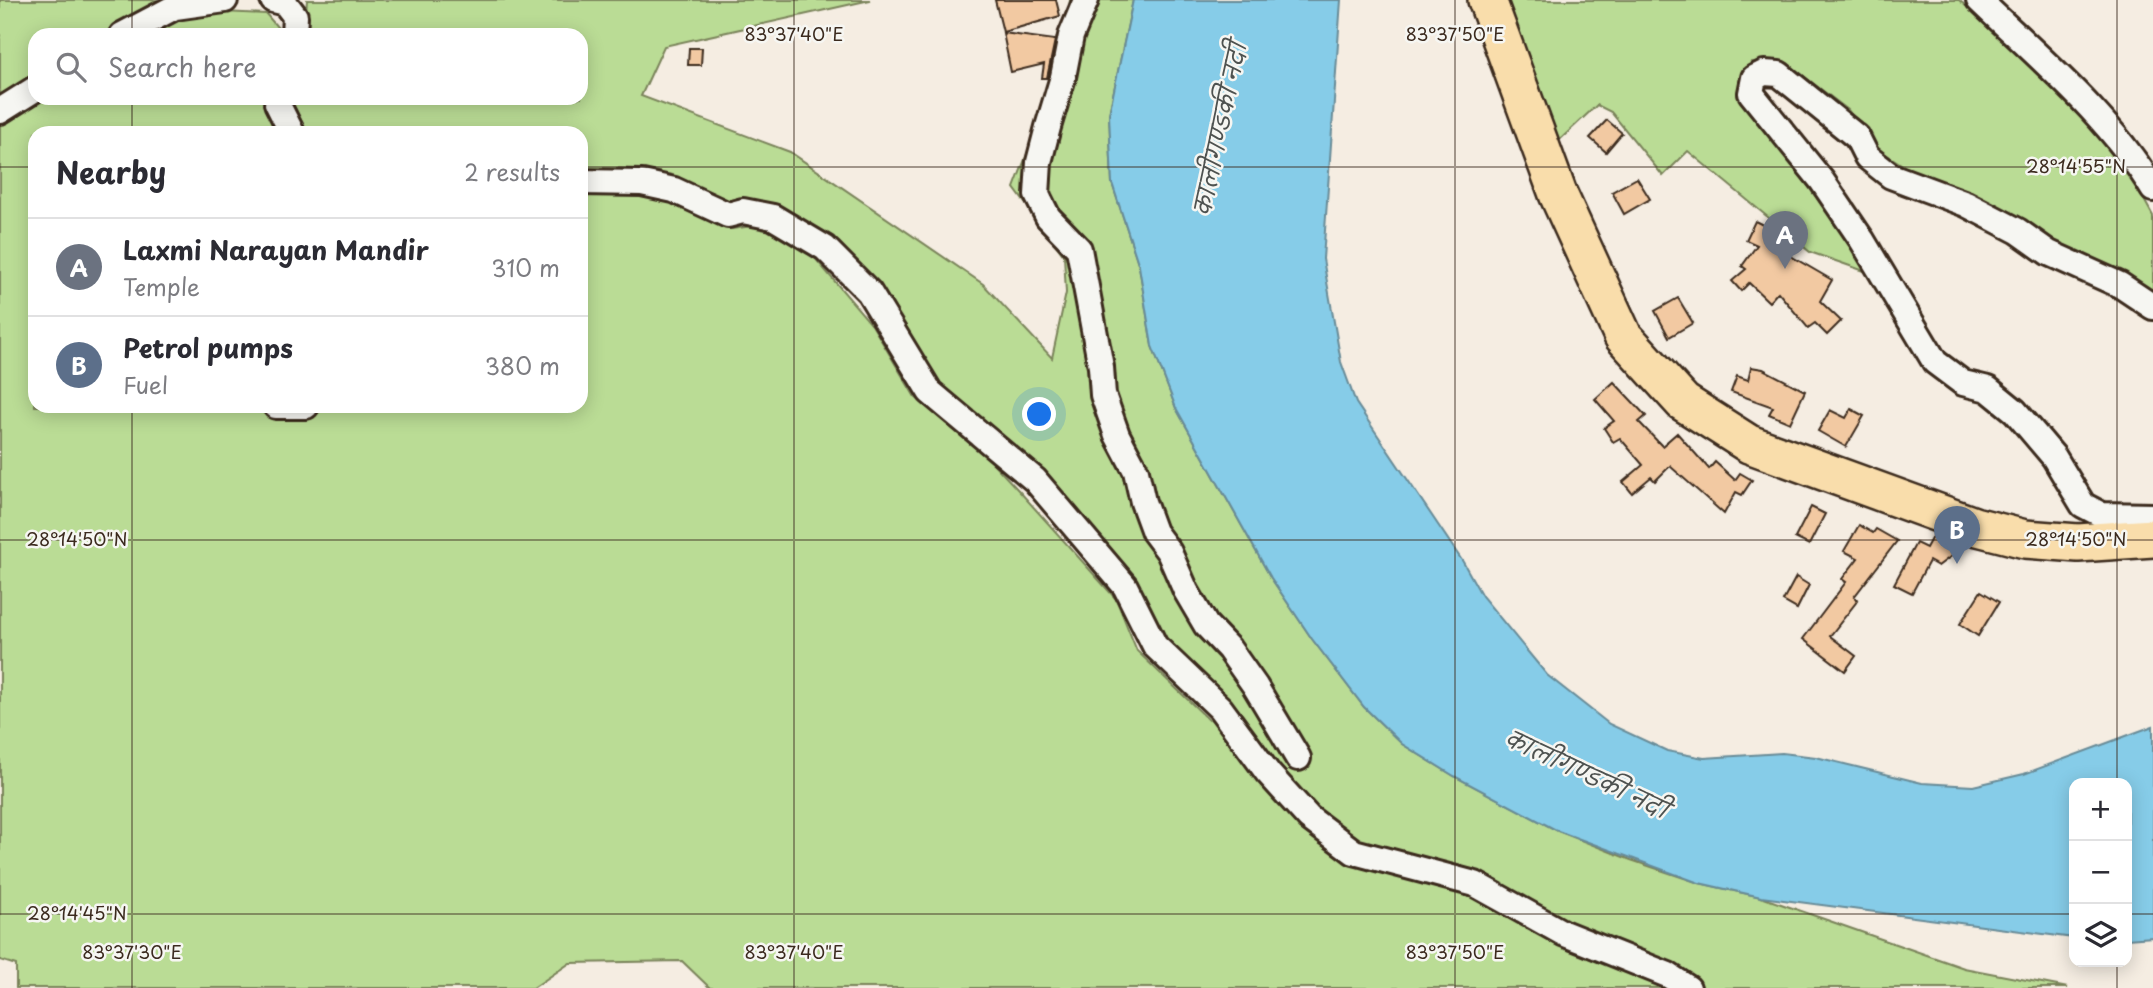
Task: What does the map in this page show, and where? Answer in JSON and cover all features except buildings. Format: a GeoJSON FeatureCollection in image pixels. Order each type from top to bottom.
{"type":"FeatureCollection","features":[{"type":"Feature","properties":{"kind":"highway"},"geometry":{"type":"LineString","coordinates":[[1487,0],[1558,194],[1623,336],[1683,402],[1749,444],[1974,526],[2025,539],[2064,542],[2153,538]]}},
{"type":"Feature","properties":{"kind":"street"},"geometry":{"type":"LineString","coordinates":[[135,28],[175,7],[225,0]]}},
{"type":"Feature","properties":{"kind":"street"},"geometry":{"type":"LineString","coordinates":[[273,0],[285,3],[295,16],[294,28]]}},
{"type":"Feature","properties":{"kind":"street"},"geometry":{"type":"LineString","coordinates":[[1086,0],[1072,36],[1039,162],[1037,195],[1048,217],[1079,249],[1101,367],[1103,395],[1117,435],[1136,471],[1154,532],[1169,552],[1186,592],[1206,625],[1229,649],[1255,686],[1298,758]]}},
{"type":"Feature","properties":{"kind":"street"},"geometry":{"type":"LineString","coordinates":[[1979,0],[2075,92],[2132,155],[2153,189]]}},
{"type":"Feature","properties":{"kind":"street"},"geometry":{"type":"LineString","coordinates":[[2153,307],[2120,285],[2049,253],[2018,231],[1966,204],[1891,176],[1867,157],[1857,137],[1848,128],[1779,74],[1764,73],[1754,78],[1751,93],[1766,115],[1795,145],[1862,240],[1935,362],[1963,383],[1988,390],[2015,411],[2054,457],[2083,505],[2102,514],[2153,516]]}},
{"type":"Feature","properties":{"kind":"street"},"geometry":{"type":"LineString","coordinates":[[0,111],[28,93]]}},
{"type":"Feature","properties":{"kind":"street"},"geometry":{"type":"LineString","coordinates":[[278,105],[288,126]]}},
{"type":"Feature","properties":{"kind":"street"},"geometry":{"type":"LineString","coordinates":[[588,181],[642,184],[674,190],[728,215],[743,211],[773,217],[825,248],[869,292],[930,392],[1035,480],[1125,586],[1155,646],[1220,708],[1268,773],[1309,818],[1354,852],[1475,884],[1563,933],[1668,975],[1688,988]]}},
{"type":"Feature","properties":{"kind":"green space"},"geometry":{"type":"Polygon","coordinates":[[[0,0],[179,0],[116,28],[28,28],[28,80],[0,98],[0,0]]]}},
{"type":"Feature","properties":{"kind":"green space"},"geometry":{"type":"Polygon","coordinates":[[[307,0],[870,0],[664,46],[641,96],[790,152],[983,284],[1052,358],[1066,293],[1064,256],[1014,188],[1044,110],[1060,77],[1070,0],[1078,0],[1061,78],[1036,162],[1033,196],[1054,234],[1075,252],[1093,400],[1136,509],[1178,595],[1249,697],[1265,687],[1214,620],[1155,512],[1128,435],[1111,401],[1090,254],[1078,235],[1047,204],[1045,166],[1063,114],[1065,90],[1091,0],[1133,0],[1109,114],[1112,183],[1139,266],[1152,346],[1176,408],[1271,578],[1312,639],[1364,707],[1402,744],[1454,776],[1558,831],[1699,883],[1761,897],[1964,968],[2068,988],[710,988],[682,961],[570,963],[533,988],[16,988],[16,965],[0,960],[0,122],[28,104],[271,105],[280,126],[28,126],[28,413],[588,413],[588,192],[651,197],[695,209],[732,229],[759,225],[787,238],[814,257],[872,325],[915,397],[976,445],[1116,599],[1137,651],[1209,720],[1227,710],[1162,645],[1136,585],[1044,473],[938,382],[879,285],[839,242],[772,204],[724,201],[668,178],[588,172],[588,126],[304,126],[293,105],[588,105],[588,28],[305,28],[307,0]]]}},
{"type":"Feature","properties":{"kind":"green space"},"geometry":{"type":"Polygon","coordinates":[[[1501,0],[1959,0],[2040,72],[2119,154],[2153,216],[2153,299],[1918,175],[1875,147],[1848,110],[1789,65],[1751,62],[1739,89],[1870,273],[1810,252],[1688,151],[1663,176],[1611,112],[1597,105],[1550,149],[1501,0]]]}},
{"type":"Feature","properties":{"kind":"green space"},"geometry":{"type":"Polygon","coordinates":[[[223,12],[266,14],[278,28],[160,28],[175,21],[223,12]]]}},
{"type":"Feature","properties":{"kind":"water","name":"कालीगण्डकी नदी"},"geometry":{"type":"Polygon","coordinates":[[[1133,0],[1341,0],[1323,259],[1341,362],[1356,403],[1463,562],[1482,596],[1547,675],[1609,724],[1667,751],[1704,758],[1782,753],[1816,757],[1922,783],[1973,786],[2024,774],[2153,726],[2153,937],[2132,939],[2132,778],[2069,778],[2069,937],[1761,897],[1699,883],[1558,831],[1454,776],[1402,744],[1364,707],[1312,639],[1271,578],[1176,408],[1152,346],[1139,266],[1112,183],[1109,114],[1133,0]]]}},
{"type":"Feature","properties":{"kind":"place","name":"Laxmi Narayan Mandir"},"geometry":{"type":"Point","coordinates":[1785,269]}},
{"type":"Feature","properties":{"kind":"place","name":"Petrol pumps"},"geometry":{"type":"Point","coordinates":[1957,564]}}]}
